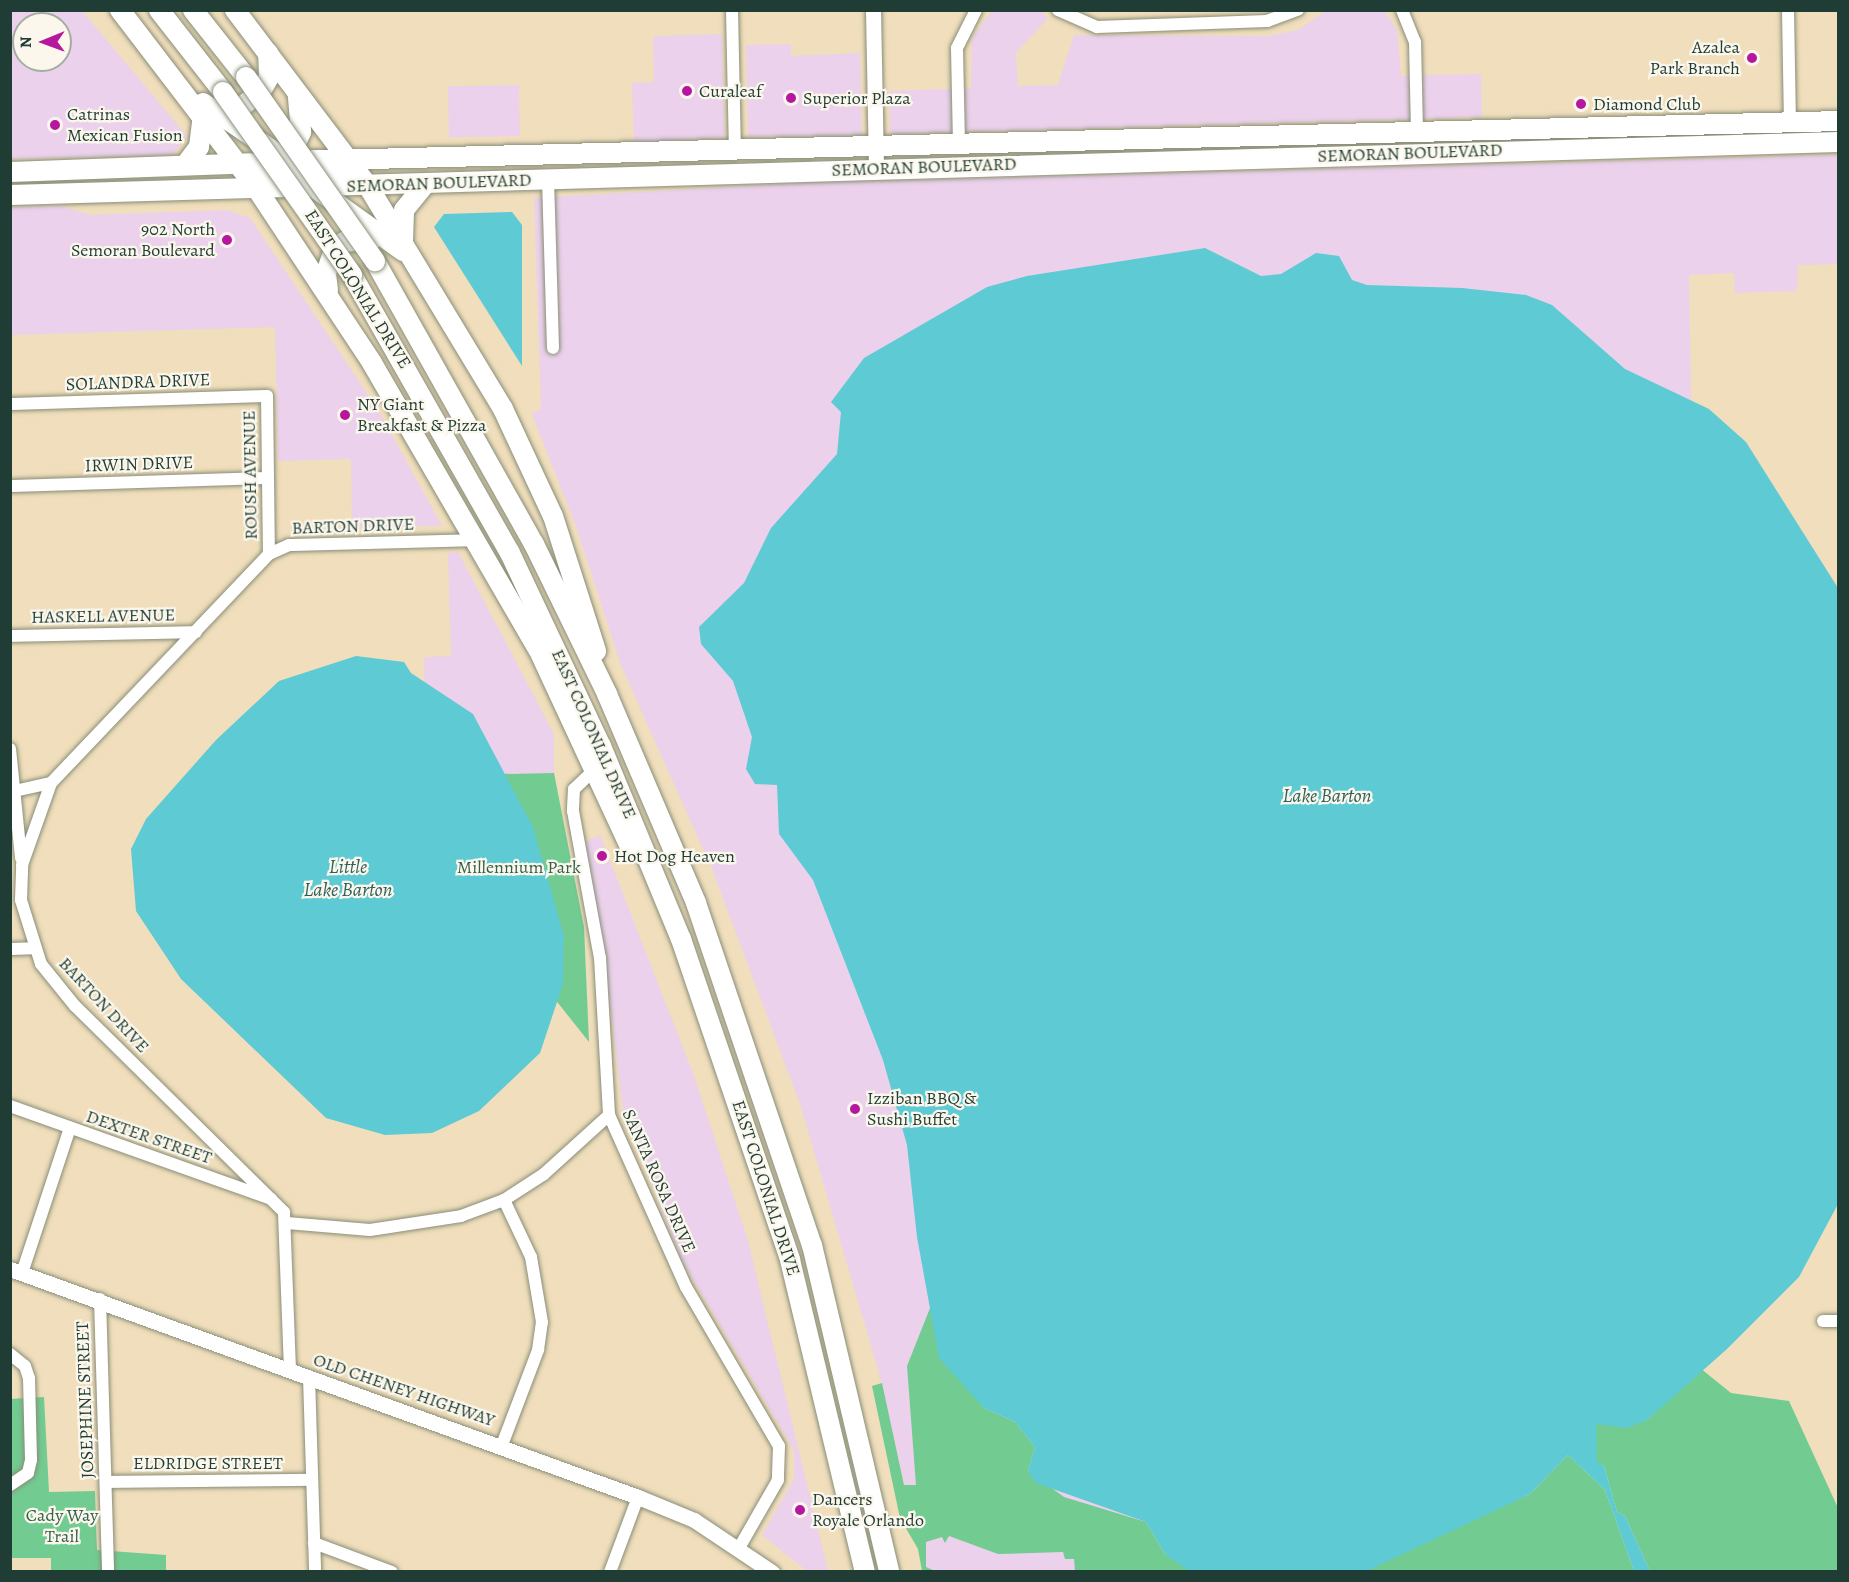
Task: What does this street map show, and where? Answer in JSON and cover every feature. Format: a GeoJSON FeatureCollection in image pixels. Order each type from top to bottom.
{"type":"FeatureCollection","features":[{"type":"Feature","properties":{"kind":"main road"},"geometry":{"type":"LineString","coordinates":[[120,10],[182,86],[208,113],[282,168],[399,243]]}},
{"type":"Feature","properties":{"kind":"main road","name":"EAST COLONIAL DRIVE"},"geometry":{"type":"LineString","coordinates":[[159,10],[223,92],[352,275],[510,553],[601,746],[681,939],[720,1045],[772,1202],[823,1380],[863,1567]]}},
{"type":"Feature","properties":{"kind":"main road","name":"EAST COLONIAL DRIVE"},"geometry":{"type":"LineString","coordinates":[[194,10],[246,77],[375,261],[498,474],[607,694],[700,914],[797,1195],[812,1245],[889,1572]]}},
{"type":"Feature","properties":{"kind":"main road"},"geometry":{"type":"LineString","coordinates":[[235,10],[368,186],[399,243],[421,267],[503,409],[540,485],[585,608],[607,694]]}},
{"type":"Feature","properties":{"kind":"main road"},"geometry":{"type":"LineString","coordinates":[[208,113],[240,108],[261,91],[269,77],[268,52]]}},
{"type":"Feature","properties":{"kind":"main road"},"geometry":{"type":"LineString","coordinates":[[257,189],[282,168],[303,115],[294,86]]}},
{"type":"Feature","properties":{"kind":"main road"},"geometry":{"type":"LineString","coordinates":[[208,113],[237,163],[329,293],[541,655],[634,855],[681,939]]}},
{"type":"Feature","properties":{"kind":"main road"},"geometry":{"type":"LineString","coordinates":[[186,164],[199,147],[208,113]]}},
{"type":"Feature","properties":{"kind":"main road"},"geometry":{"type":"LineString","coordinates":[[1798,143],[1817,127],[1839,121]]}},
{"type":"Feature","properties":{"kind":"main road","name":"SEMORAN BOULEVARD"},"geometry":{"type":"LineString","coordinates":[[10,172],[237,163],[282,168],[349,159],[1839,121]]}},
{"type":"Feature","properties":{"kind":"main road"},"geometry":{"type":"LineString","coordinates":[[1742,145],[1772,138],[1790,122]]}},
{"type":"Feature","properties":{"kind":"main road"},"geometry":{"type":"LineString","coordinates":[[1418,153],[1430,137],[1449,130]]}},
{"type":"Feature","properties":{"kind":"main road"},"geometry":{"type":"LineString","coordinates":[[1386,154],[1405,148],[1417,131]]}},
{"type":"Feature","properties":{"kind":"main road","name":"SEMORAN BOULEVARD"},"geometry":{"type":"LineString","coordinates":[[10,195],[315,188],[876,168],[1839,142]]}},
{"type":"Feature","properties":{"kind":"main road"},"geometry":{"type":"LineString","coordinates":[[304,256],[300,222],[315,188],[349,159]]}},
{"type":"Feature","properties":{"kind":"main road"},"geometry":{"type":"LineString","coordinates":[[282,168],[329,174],[368,186]]}},
{"type":"Feature","properties":{"kind":"main road"},"geometry":{"type":"LineString","coordinates":[[399,243],[404,210],[425,184]]}},
{"type":"Feature","properties":{"kind":"main road"},"geometry":{"type":"LineString","coordinates":[[329,293],[327,262],[344,242],[360,238],[399,243]]}},
{"type":"Feature","properties":{"kind":"main road"},"geometry":{"type":"LineString","coordinates":[[720,1045],[739,1067],[775,1174],[797,1195]]}},
{"type":"Feature","properties":{"kind":"main road"},"geometry":{"type":"LineString","coordinates":[[772,1202],[793,1217],[812,1245]]}},
{"type":"Feature","properties":{"kind":"street"},"geometry":{"type":"LineString","coordinates":[[732,10],[735,150]]}},
{"type":"Feature","properties":{"kind":"street"},"geometry":{"type":"LineString","coordinates":[[873,10],[876,168]]}},
{"type":"Feature","properties":{"kind":"street"},"geometry":{"type":"LineString","coordinates":[[958,144],[957,48],[976,10]]}},
{"type":"Feature","properties":{"kind":"street"},"geometry":{"type":"LineString","coordinates":[[1058,10],[1097,27],[1267,21],[1298,10]]}},
{"type":"Feature","properties":{"kind":"street"},"geometry":{"type":"LineString","coordinates":[[1402,10],[1415,42],[1417,131]]}},
{"type":"Feature","properties":{"kind":"street"},"geometry":{"type":"LineString","coordinates":[[1788,10],[1790,122]]}},
{"type":"Feature","properties":{"kind":"street"},"geometry":{"type":"LineString","coordinates":[[548,179],[553,348]]}},
{"type":"Feature","properties":{"kind":"street","name":"SOLANDRA DRIVE"},"geometry":{"type":"LineString","coordinates":[[10,404],[267,396]]}},
{"type":"Feature","properties":{"kind":"street","name":"ROUSH AVENUE"},"geometry":{"type":"LineString","coordinates":[[267,396],[269,554]]}},
{"type":"Feature","properties":{"kind":"street","name":"IRWIN DRIVE"},"geometry":{"type":"LineString","coordinates":[[10,486],[268,478]]}},
{"type":"Feature","properties":{"kind":"street","name":"BARTON DRIVE"},"geometry":{"type":"LineString","coordinates":[[287,1223],[275,1200],[75,1006],[34,948],[21,900],[22,865],[51,783],[269,554],[289,545],[474,540]]}},
{"type":"Feature","properties":{"kind":"street","name":"HASKELL AVENUE"},"geometry":{"type":"LineString","coordinates":[[10,636],[196,632]]}},
{"type":"Feature","properties":{"kind":"street"},"geometry":{"type":"LineString","coordinates":[[10,749],[11,792],[22,865]]}},
{"type":"Feature","properties":{"kind":"street","name":"SANTA ROSA DRIVE"},"geometry":{"type":"LineString","coordinates":[[595,769],[574,789],[573,811],[600,958],[609,1115],[686,1287],[779,1446],[778,1480],[740,1546]]}},
{"type":"Feature","properties":{"kind":"street"},"geometry":{"type":"LineString","coordinates":[[11,792],[51,783]]}},
{"type":"Feature","properties":{"kind":"street"},"geometry":{"type":"LineString","coordinates":[[10,950],[34,948]]}},
{"type":"Feature","properties":{"kind":"street","name":"DEXTER STREET"},"geometry":{"type":"LineString","coordinates":[[10,1106],[275,1200]]}},
{"type":"Feature","properties":{"kind":"street"},"geometry":{"type":"LineString","coordinates":[[290,1370],[287,1223],[370,1230],[417,1226],[504,1200],[544,1174],[609,1115]]}},
{"type":"Feature","properties":{"kind":"street"},"geometry":{"type":"LineString","coordinates":[[16,1271],[70,1128]]}},
{"type":"Feature","properties":{"kind":"street"},"geometry":{"type":"LineString","coordinates":[[502,1445],[538,1350],[542,1322],[531,1257],[504,1200]]}},
{"type":"Feature","properties":{"kind":"street","name":"OLD CHENEY HIGHWAY"},"geometry":{"type":"LineString","coordinates":[[16,1271],[100,1299],[309,1377],[502,1445],[638,1497],[740,1546],[772,1572]]}},
{"type":"Feature","properties":{"kind":"street","name":"JOSEPHINE STREET"},"geometry":{"type":"LineString","coordinates":[[100,1299],[108,1572]]}},
{"type":"Feature","properties":{"kind":"street"},"geometry":{"type":"LineString","coordinates":[[1823,1321],[1839,1321]]}},
{"type":"Feature","properties":{"kind":"street"},"geometry":{"type":"LineString","coordinates":[[10,1354],[25,1366],[29,1378],[32,1460],[28,1473],[10,1485]]}},
{"type":"Feature","properties":{"kind":"street"},"geometry":{"type":"LineString","coordinates":[[309,1377],[315,1572]]}},
{"type":"Feature","properties":{"kind":"street","name":"ELDRIDGE STREET"},"geometry":{"type":"LineString","coordinates":[[106,1482],[312,1480]]}},
{"type":"Feature","properties":{"kind":"street"},"geometry":{"type":"LineString","coordinates":[[610,1572],[638,1497]]}},
{"type":"Feature","properties":{"kind":"street"},"geometry":{"type":"LineString","coordinates":[[314,1543],[392,1572]]}},
{"type":"Feature","properties":{"kind":"shaded area"},"geometry":{"type":"Polygon","coordinates":[[[1384,10],[1397,30],[1401,76],[1481,74],[1482,117],[890,134],[889,91],[971,88],[972,38],[992,11],[1041,11],[1048,18],[1016,53],[1018,86],[1058,85],[1074,35],[1268,36],[1298,30],[1326,11],[1384,10]]]}},
{"type":"Feature","properties":{"kind":"shaded area"},"geometry":{"type":"Polygon","coordinates":[[[10,11],[82,11],[187,136],[173,155],[11,159],[10,11]]]}},
{"type":"Feature","properties":{"kind":"shaded area"},"geometry":{"type":"Polygon","coordinates":[[[722,34],[725,138],[634,142],[632,83],[654,82],[653,36],[722,34]]]}},
{"type":"Feature","properties":{"kind":"shaded area","name":"Superior Plaza"},"geometry":{"type":"Polygon","coordinates":[[[791,44],[791,56],[860,53],[862,135],[748,137],[746,45],[791,44]]]}},
{"type":"Feature","properties":{"kind":"shaded area"},"geometry":{"type":"Polygon","coordinates":[[[519,85],[520,136],[449,137],[448,86],[519,85]]]}},
{"type":"Feature","properties":{"kind":"shaded area","name":"Lake Barton"},"geometry":{"type":"Polygon","coordinates":[[[1838,155],[1838,264],[1798,265],[1797,291],[1735,293],[1734,273],[1689,275],[1697,739],[1126,1571],[924,1571],[879,1373],[800,1104],[712,869],[620,663],[577,529],[532,414],[541,408],[534,198],[794,183],[1838,155]]]}},
{"type":"Feature","properties":{"kind":"shaded area"},"geometry":{"type":"Polygon","coordinates":[[[62,206],[90,215],[227,210],[250,218],[380,413],[442,526],[352,527],[351,459],[278,461],[275,327],[11,335],[11,207],[62,206]]]}},
{"type":"Feature","properties":{"kind":"shaded area"},"geometry":{"type":"Polygon","coordinates":[[[458,552],[554,734],[554,773],[426,776],[424,657],[451,656],[448,553],[458,552]]]}},
{"type":"Feature","properties":{"kind":"shaded area"},"geometry":{"type":"Polygon","coordinates":[[[600,835],[694,1076],[748,1241],[828,1571],[807,1571],[762,1535],[794,1479],[794,1450],[682,1261],[623,1111],[603,946],[583,843],[600,835]]]}},
{"type":"Feature","properties":{"kind":"green space","name":"Millennium Park"},"geometry":{"type":"Polygon","coordinates":[[[554,773],[584,927],[589,1042],[469,891],[453,775],[554,773]]]}},
{"type":"Feature","properties":{"kind":"green space"},"geometry":{"type":"Polygon","coordinates":[[[932,1303],[984,1408],[1015,1422],[1035,1447],[1028,1471],[1064,1497],[1146,1522],[1165,1554],[1199,1569],[1226,1571],[1075,1571],[1074,1559],[1065,1559],[1063,1552],[998,1554],[949,1536],[945,1543],[942,1537],[926,1542],[926,1567],[935,1571],[922,1571],[918,1549],[900,1518],[872,1386],[882,1383],[904,1485],[916,1485],[907,1366],[932,1303]]]}},
{"type":"Feature","properties":{"kind":"green space"},"geometry":{"type":"Polygon","coordinates":[[[1700,1368],[1731,1393],[1789,1401],[1838,1508],[1838,1571],[1650,1571],[1625,1516],[1617,1512],[1604,1466],[1597,1463],[1593,1433],[1596,1423],[1647,1420],[1700,1368]]]}},
{"type":"Feature","properties":{"kind":"green space","name":"Cady Way Trail"},"geometry":{"type":"Polygon","coordinates":[[[44,1397],[49,1492],[95,1491],[97,1550],[166,1555],[166,1571],[51,1571],[51,1558],[11,1558],[10,1399],[44,1397]]]}},
{"type":"Feature","properties":{"kind":"green space"},"geometry":{"type":"Polygon","coordinates":[[[1568,1455],[1605,1490],[1634,1571],[1355,1572],[1530,1494],[1568,1455]]]}},
{"type":"Feature","properties":{"kind":"water"},"geometry":{"type":"Polygon","coordinates":[[[512,212],[522,225],[522,366],[434,227],[444,214],[512,212]]]}},
{"type":"Feature","properties":{"kind":"water","name":"Lake Barton"},"geometry":{"type":"Polygon","coordinates":[[[1205,248],[1261,276],[1281,274],[1316,253],[1339,256],[1352,280],[1367,285],[1462,288],[1526,295],[1552,305],[1625,369],[1709,409],[1746,442],[1838,588],[1838,1204],[1799,1277],[1727,1349],[1647,1420],[1627,1428],[1596,1424],[1597,1462],[1604,1466],[1617,1512],[1625,1516],[1650,1571],[1634,1571],[1605,1490],[1568,1455],[1530,1494],[1367,1571],[1189,1571],[1165,1554],[1146,1522],[1036,1483],[1028,1471],[1035,1447],[1015,1422],[984,1408],[939,1358],[917,1237],[907,1145],[883,1060],[813,880],[779,834],[777,785],[755,784],[746,769],[752,737],[733,681],[701,644],[699,627],[744,583],[771,528],[837,454],[841,412],[831,402],[864,358],[987,287],[1027,276],[1205,248]]]}},
{"type":"Feature","properties":{"kind":"water","name":"Little Lake Barton"},"geometry":{"type":"Polygon","coordinates":[[[356,656],[404,662],[411,673],[473,714],[533,827],[564,936],[563,984],[540,1053],[479,1111],[432,1133],[385,1135],[326,1118],[181,979],[136,911],[131,849],[146,819],[216,740],[279,681],[356,656]]]}},
{"type":"Feature","properties":{"kind":"place","name":"Azalea Park Branch"},"geometry":{"type":"Point","coordinates":[1752,58]}},
{"type":"Feature","properties":{"kind":"place","name":"Curaleaf"},"geometry":{"type":"Point","coordinates":[687,91]}},
{"type":"Feature","properties":{"kind":"place","name":"Superior Plaza"},"geometry":{"type":"Point","coordinates":[791,98]}},
{"type":"Feature","properties":{"kind":"place","name":"Diamond Club"},"geometry":{"type":"Point","coordinates":[1581,104]}},
{"type":"Feature","properties":{"kind":"place","name":"Catrinas Mexican Fusion"},"geometry":{"type":"Point","coordinates":[55,125]}},
{"type":"Feature","properties":{"kind":"place","name":"902 North Semoran Boulevard"},"geometry":{"type":"Point","coordinates":[227,240]}},
{"type":"Feature","properties":{"kind":"place","name":"NY Giant Breakfast & Pizza"},"geometry":{"type":"Point","coordinates":[345,415]}},
{"type":"Feature","properties":{"kind":"place","name":"Hot Dog Heaven"},"geometry":{"type":"Point","coordinates":[602,856]}},
{"type":"Feature","properties":{"kind":"place","name":"Izziban BBQ & Sushi Buffet"},"geometry":{"type":"Point","coordinates":[855,1109]}},
{"type":"Feature","properties":{"kind":"place","name":"Dancers Royale Orlando"},"geometry":{"type":"Point","coordinates":[800,1510]}}]}
